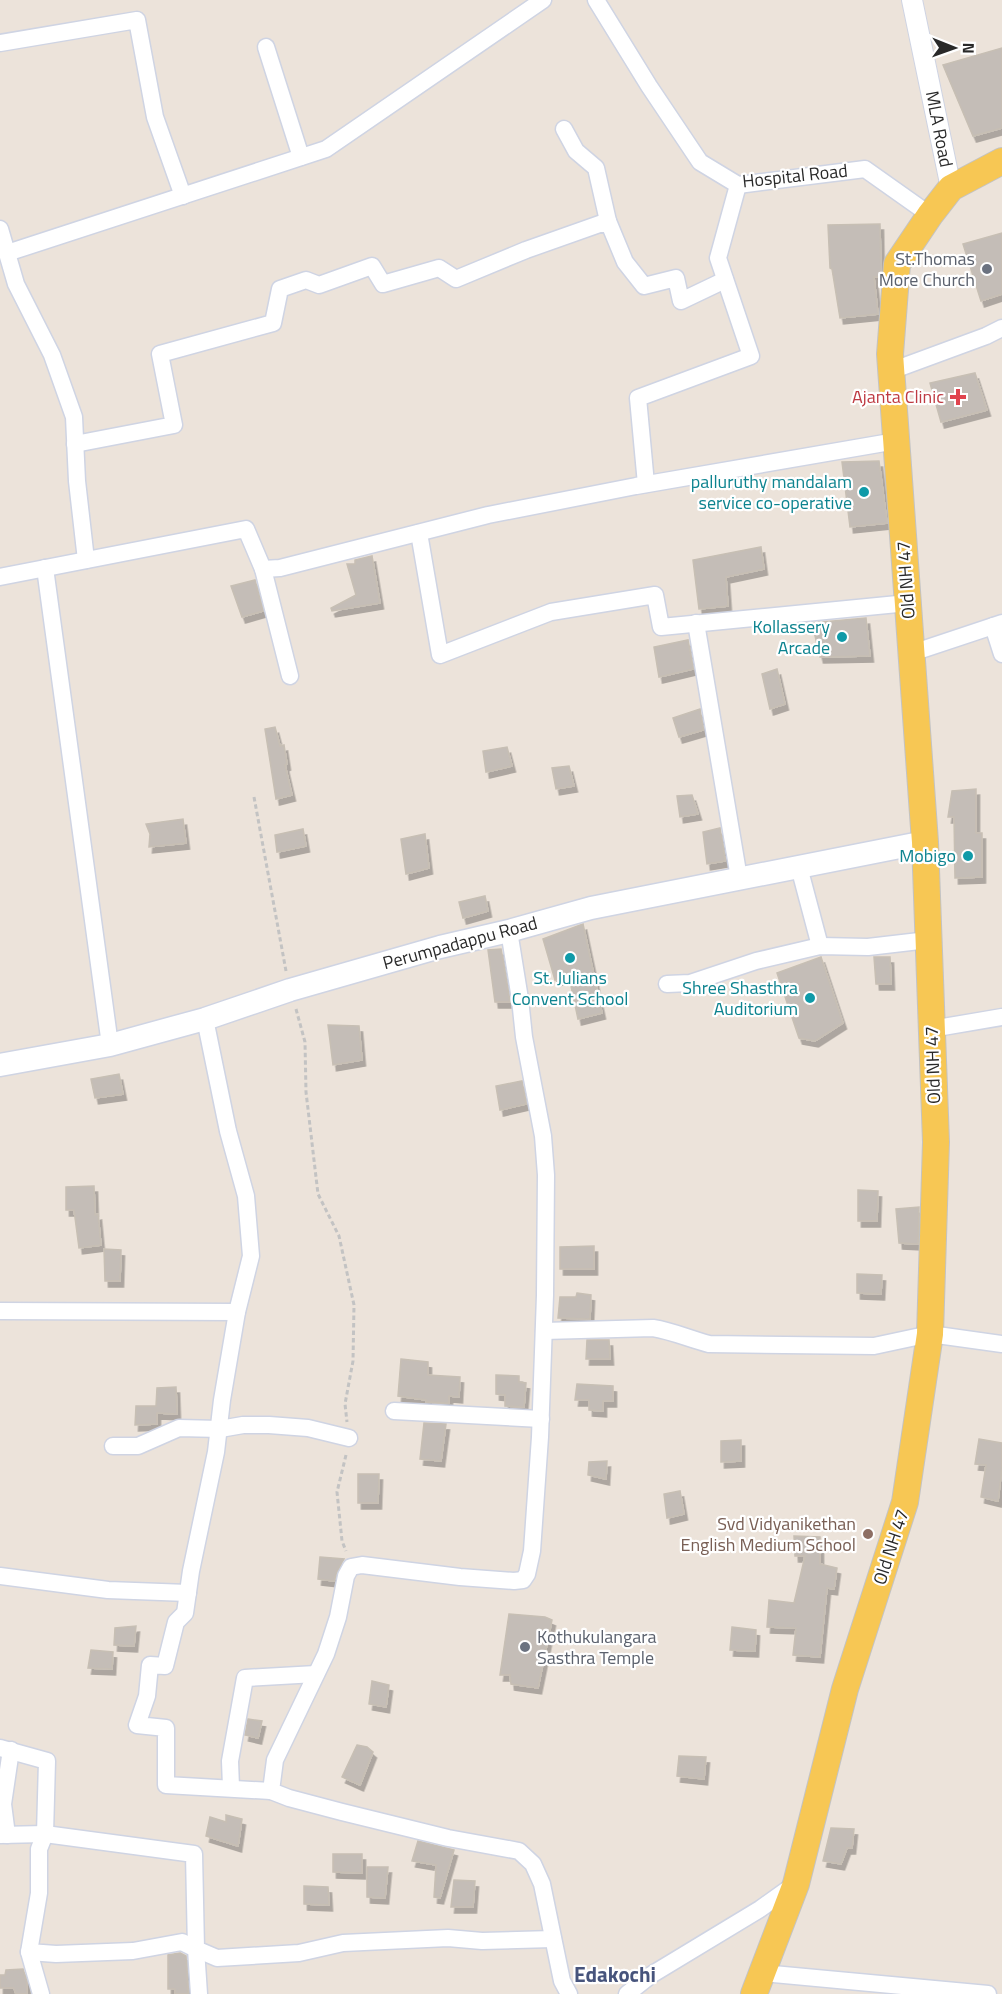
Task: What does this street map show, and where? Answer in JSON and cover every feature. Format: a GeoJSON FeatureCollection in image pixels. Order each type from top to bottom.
{"type":"FeatureCollection","features":[{"type":"Feature","properties":{"kind":"main road","name":"Old NH 47"},"geometry":{"type":"LineString","coordinates":[[758,1983],[796,1884],[844,1689],[905,1502],[930,1334],[936,1142],[925,842],[890,354],[897,264],[930,214],[951,188],[1002,161]]}},
{"type":"Feature","properties":{"kind":"main road","name":"Perumpadappu Road"},"geometry":{"type":"LineString","coordinates":[[0,1065],[110,1045],[205,1019],[290,990],[440,947],[591,908],[925,842]]}},
{"type":"Feature","properties":{"kind":"street"},"geometry":{"type":"LineString","coordinates":[[7,254],[326,148],[543,0]]}},
{"type":"Feature","properties":{"kind":"street","name":"Hospital Road"},"geometry":{"type":"LineString","coordinates":[[596,0],[649,86],[700,162],[738,185],[865,169],[930,214]]}},
{"type":"Feature","properties":{"kind":"street","name":"MLA Road"},"geometry":{"type":"LineString","coordinates":[[912,0],[951,188]]}},
{"type":"Feature","properties":{"kind":"street"},"geometry":{"type":"LineString","coordinates":[[0,43],[137,20],[155,117],[183,196]]}},
{"type":"Feature","properties":{"kind":"street"},"geometry":{"type":"LineString","coordinates":[[266,47],[301,157]]}},
{"type":"Feature","properties":{"kind":"street"},"geometry":{"type":"LineString","coordinates":[[564,129],[576,151],[596,168],[608,222],[625,262],[644,286],[676,278],[681,301],[725,279]]}},
{"type":"Feature","properties":{"kind":"street"},"geometry":{"type":"LineString","coordinates":[[646,484],[638,398],[751,357],[718,258],[738,185]]}},
{"type":"Feature","properties":{"kind":"street"},"geometry":{"type":"LineString","coordinates":[[75,444],[174,425],[160,354],[273,323],[280,289],[306,280],[320,285],[372,266],[383,284],[439,268],[456,279],[526,250],[608,222]]}},
{"type":"Feature","properties":{"kind":"street"},"geometry":{"type":"LineString","coordinates":[[0,229],[16,284],[52,355],[74,417],[86,560]]}},
{"type":"Feature","properties":{"kind":"street"},"geometry":{"type":"LineString","coordinates":[[891,371],[1002,328]]}},
{"type":"Feature","properties":{"kind":"street"},"geometry":{"type":"LineString","coordinates":[[263,569],[291,566],[488,515],[646,484],[896,441]]}},
{"type":"Feature","properties":{"kind":"street"},"geometry":{"type":"LineString","coordinates":[[0,576],[246,529],[263,569],[290,676]]}},
{"type":"Feature","properties":{"kind":"street"},"geometry":{"type":"LineString","coordinates":[[419,533],[440,655],[551,612],[655,595],[662,627],[908,603]]}},
{"type":"Feature","properties":{"kind":"street"},"geometry":{"type":"LineString","coordinates":[[45,568],[110,1045]]}},
{"type":"Feature","properties":{"kind":"street"},"geometry":{"type":"LineString","coordinates":[[696,623],[739,878]]}},
{"type":"Feature","properties":{"kind":"street"},"geometry":{"type":"LineString","coordinates":[[912,653],[998,625],[1002,654]]}},
{"type":"Feature","properties":{"kind":"street"},"geometry":{"type":"LineString","coordinates":[[800,867],[820,946]]}},
{"type":"Feature","properties":{"kind":"street"},"geometry":{"type":"LineString","coordinates":[[271,1791],[275,1760],[316,1674],[338,1617],[346,1576],[351,1567],[362,1565],[460,1577],[523,1580],[527,1574],[531,1551],[541,1419],[546,1175],[543,1136],[524,1037],[509,931]]}},
{"type":"Feature","properties":{"kind":"street"},"geometry":{"type":"LineString","coordinates":[[667,984],[690,983],[756,961],[820,946],[868,946],[928,940]]}},
{"type":"Feature","properties":{"kind":"street"},"geometry":{"type":"LineString","coordinates":[[931,1029],[1002,1017]]}},
{"type":"Feature","properties":{"kind":"street"},"geometry":{"type":"LineString","coordinates":[[205,1019],[228,1131],[246,1196],[251,1256],[237,1312],[222,1400],[220,1429],[184,1613],[176,1622],[165,1666],[150,1665],[147,1696],[137,1725],[166,1728],[166,1785],[271,1791],[289,1798],[448,1838],[519,1851],[533,1863],[542,1884],[562,1981],[569,1994]]}},
{"type":"Feature","properties":{"kind":"street"},"geometry":{"type":"LineString","coordinates":[[0,1311],[237,1312]]}},
{"type":"Feature","properties":{"kind":"street"},"geometry":{"type":"LineString","coordinates":[[544,1331],[653,1328],[669,1330],[709,1344],[874,1346],[930,1334],[1002,1344]]}},
{"type":"Feature","properties":{"kind":"street"},"geometry":{"type":"LineString","coordinates":[[394,1411],[541,1419]]}},
{"type":"Feature","properties":{"kind":"street"},"geometry":{"type":"LineString","coordinates":[[113,1446],[138,1446],[180,1428],[220,1429],[268,1425],[308,1428],[349,1438]]}},
{"type":"Feature","properties":{"kind":"street"},"geometry":{"type":"LineString","coordinates":[[0,1576],[108,1590],[188,1593]]}},
{"type":"Feature","properties":{"kind":"street"},"geometry":{"type":"LineString","coordinates":[[231,1787],[230,1761],[245,1678],[316,1674]]}},
{"type":"Feature","properties":{"kind":"street"},"geometry":{"type":"LineString","coordinates":[[41,1994],[29,1952],[39,1893],[39,1849],[45,1834],[46,1761],[6,1749],[3,1835],[45,1834],[194,1854],[195,1949],[199,1994]]}},
{"type":"Feature","properties":{"kind":"street"},"geometry":{"type":"LineString","coordinates":[[627,1994],[651,1975],[760,1909],[796,1884]]}},
{"type":"Feature","properties":{"kind":"street"},"geometry":{"type":"LineString","coordinates":[[29,1952],[56,1954],[133,1952],[182,1942],[217,1958],[299,1953],[344,1943],[448,1938],[482,1941],[553,1939]]}},
{"type":"Feature","properties":{"kind":"street"},"geometry":{"type":"LineString","coordinates":[[758,1983],[988,1994]]}},
{"type":"Feature","properties":{"kind":"path"},"geometry":{"type":"LineString","coordinates":[[254,797],[290,990],[305,1042],[306,1092],[318,1194],[339,1236],[354,1305],[353,1360],[345,1404],[349,1438],[337,1492],[342,1541],[351,1567]]}},
{"type":"Feature","properties":{"kind":"building"},"geometry":{"type":"Polygon","coordinates":[[[1002,48],[1002,128],[973,136],[943,65],[1002,48]]]}},
{"type":"Feature","properties":{"kind":"building"},"geometry":{"type":"Polygon","coordinates":[[[880,224],[881,277],[874,277],[878,314],[840,318],[830,268],[828,225],[880,224]]]}},
{"type":"Feature","properties":{"kind":"building","name":"St.Thomas More Church"},"geometry":{"type":"Polygon","coordinates":[[[1002,233],[1002,294],[981,301],[963,244],[1002,233]]]}},
{"type":"Feature","properties":{"kind":"building","name":"Ajanta Clinic"},"geometry":{"type":"Polygon","coordinates":[[[975,373],[987,410],[941,422],[930,383],[975,373]]]}},
{"type":"Feature","properties":{"kind":"building","name":"palluruthy mandalam service co-operative"},"geometry":{"type":"Polygon","coordinates":[[[879,461],[887,523],[850,527],[842,462],[879,461]]]}},
{"type":"Feature","properties":{"kind":"building"},"geometry":{"type":"Polygon","coordinates":[[[761,547],[764,569],[726,577],[728,606],[699,609],[693,560],[761,547]]]}},
{"type":"Feature","properties":{"kind":"building"},"geometry":{"type":"Polygon","coordinates":[[[372,556],[380,603],[332,611],[331,608],[356,595],[347,564],[355,564],[355,560],[372,556]]]}},
{"type":"Feature","properties":{"kind":"building"},"geometry":{"type":"Polygon","coordinates":[[[255,580],[263,611],[242,617],[231,586],[255,580]]]}},
{"type":"Feature","properties":{"kind":"building","name":"Kollassery Arcade"},"geometry":{"type":"Polygon","coordinates":[[[866,618],[870,656],[820,657],[812,623],[866,618]]]}},
{"type":"Feature","properties":{"kind":"building"},"geometry":{"type":"Polygon","coordinates":[[[688,640],[693,669],[659,677],[654,647],[688,640]]]}},
{"type":"Feature","properties":{"kind":"building"},"geometry":{"type":"Polygon","coordinates":[[[777,669],[785,704],[770,709],[762,674],[777,669]]]}},
{"type":"Feature","properties":{"kind":"building"},"geometry":{"type":"Polygon","coordinates":[[[700,709],[703,730],[679,737],[673,718],[700,709]]]}},
{"type":"Feature","properties":{"kind":"building"},"geometry":{"type":"Polygon","coordinates":[[[275,727],[280,746],[284,745],[287,764],[285,765],[292,795],[276,799],[265,729],[275,727]]]}},
{"type":"Feature","properties":{"kind":"building"},"geometry":{"type":"Polygon","coordinates":[[[507,747],[512,766],[486,772],[483,751],[507,747]]]}},
{"type":"Feature","properties":{"kind":"building"},"geometry":{"type":"Polygon","coordinates":[[[569,766],[574,786],[556,789],[552,768],[569,766]]]}},
{"type":"Feature","properties":{"kind":"building"},"geometry":{"type":"Polygon","coordinates":[[[976,789],[976,833],[982,833],[982,877],[955,878],[954,817],[948,817],[952,791],[976,789]]]}},
{"type":"Feature","properties":{"kind":"building"},"geometry":{"type":"Polygon","coordinates":[[[692,795],[698,814],[680,817],[677,796],[692,795]]]}},
{"type":"Feature","properties":{"kind":"building"},"geometry":{"type":"Polygon","coordinates":[[[183,819],[186,843],[149,847],[150,834],[146,824],[183,819]]]}},
{"type":"Feature","properties":{"kind":"building"},"geometry":{"type":"Polygon","coordinates":[[[720,828],[725,861],[707,864],[703,832],[720,828]]]}},
{"type":"Feature","properties":{"kind":"building"},"geometry":{"type":"Polygon","coordinates":[[[303,829],[306,846],[277,852],[275,835],[303,829]]]}},
{"type":"Feature","properties":{"kind":"building"},"geometry":{"type":"Polygon","coordinates":[[[425,834],[429,868],[406,874],[401,839],[425,834]]]}},
{"type":"Feature","properties":{"kind":"building"},"geometry":{"type":"Polygon","coordinates":[[[485,896],[488,911],[463,918],[459,902],[485,896]]]}},
{"type":"Feature","properties":{"kind":"building","name":"St. Julians Convent School"},"geometry":{"type":"Polygon","coordinates":[[[583,924],[602,1013],[578,1019],[569,977],[555,980],[543,939],[583,924]]]}},
{"type":"Feature","properties":{"kind":"building"},"geometry":{"type":"Polygon","coordinates":[[[501,949],[510,1002],[495,1002],[488,950],[501,949]]]}},
{"type":"Feature","properties":{"kind":"building","name":"Shree Shasthra Auditorium"},"geometry":{"type":"Polygon","coordinates":[[[821,957],[843,1023],[815,1041],[799,1038],[777,973],[821,957]]]}},
{"type":"Feature","properties":{"kind":"building"},"geometry":{"type":"Polygon","coordinates":[[[874,957],[890,957],[891,984],[876,984],[874,957]]]}},
{"type":"Feature","properties":{"kind":"building"},"geometry":{"type":"Polygon","coordinates":[[[328,1025],[359,1026],[362,1060],[333,1065],[328,1025]]]}},
{"type":"Feature","properties":{"kind":"building"},"geometry":{"type":"Polygon","coordinates":[[[119,1074],[123,1094],[95,1098],[91,1079],[119,1074]]]}},
{"type":"Feature","properties":{"kind":"building"},"geometry":{"type":"Polygon","coordinates":[[[522,1081],[526,1104],[500,1110],[496,1086],[522,1081]]]}},
{"type":"Feature","properties":{"kind":"building"},"geometry":{"type":"Polygon","coordinates":[[[94,1186],[95,1215],[98,1214],[101,1245],[79,1248],[74,1210],[66,1210],[66,1187],[94,1186]]]}},
{"type":"Feature","properties":{"kind":"building"},"geometry":{"type":"Polygon","coordinates":[[[858,1190],[878,1191],[877,1221],[858,1221],[858,1190]]]}},
{"type":"Feature","properties":{"kind":"building"},"geometry":{"type":"Polygon","coordinates":[[[919,1207],[918,1244],[899,1243],[896,1209],[919,1207]]]}},
{"type":"Feature","properties":{"kind":"building"},"geometry":{"type":"Polygon","coordinates":[[[594,1246],[594,1269],[560,1269],[560,1247],[594,1246]]]}},
{"type":"Feature","properties":{"kind":"building"},"geometry":{"type":"Polygon","coordinates":[[[104,1249],[121,1250],[120,1281],[105,1281],[104,1249]]]}},
{"type":"Feature","properties":{"kind":"building"},"geometry":{"type":"Polygon","coordinates":[[[857,1274],[882,1275],[881,1294],[857,1293],[857,1274]]]}},
{"type":"Feature","properties":{"kind":"building"},"geometry":{"type":"Polygon","coordinates":[[[577,1293],[591,1295],[590,1319],[558,1318],[560,1297],[576,1297],[577,1293]]]}},
{"type":"Feature","properties":{"kind":"building"},"geometry":{"type":"Polygon","coordinates":[[[587,1340],[609,1340],[610,1359],[586,1359],[587,1340]]]}},
{"type":"Feature","properties":{"kind":"building"},"geometry":{"type":"Polygon","coordinates":[[[401,1359],[428,1362],[428,1375],[460,1377],[459,1397],[449,1396],[449,1403],[426,1402],[426,1400],[398,1396],[401,1359]]]}},
{"type":"Feature","properties":{"kind":"building"},"geometry":{"type":"Polygon","coordinates":[[[496,1375],[519,1376],[519,1382],[526,1383],[524,1407],[505,1406],[505,1395],[496,1394],[496,1375]]]}},
{"type":"Feature","properties":{"kind":"building"},"geometry":{"type":"Polygon","coordinates":[[[577,1384],[613,1386],[613,1401],[603,1401],[603,1411],[589,1410],[589,1400],[575,1400],[577,1384]]]}},
{"type":"Feature","properties":{"kind":"building"},"geometry":{"type":"Polygon","coordinates":[[[176,1387],[177,1414],[157,1413],[157,1424],[135,1425],[136,1406],[156,1406],[157,1388],[176,1387]]]}},
{"type":"Feature","properties":{"kind":"building"},"geometry":{"type":"Polygon","coordinates":[[[424,1423],[446,1424],[441,1461],[420,1459],[424,1423]]]}},
{"type":"Feature","properties":{"kind":"building"},"geometry":{"type":"Polygon","coordinates":[[[979,1439],[1002,1443],[998,1501],[981,1497],[986,1465],[975,1464],[979,1439]]]}},
{"type":"Feature","properties":{"kind":"building"},"geometry":{"type":"Polygon","coordinates":[[[741,1440],[741,1461],[721,1462],[721,1441],[741,1440]]]}},
{"type":"Feature","properties":{"kind":"building"},"geometry":{"type":"Polygon","coordinates":[[[607,1461],[606,1479],[588,1475],[589,1462],[607,1461]]]}},
{"type":"Feature","properties":{"kind":"building"},"geometry":{"type":"Polygon","coordinates":[[[358,1474],[379,1474],[378,1503],[358,1503],[358,1474]]]}},
{"type":"Feature","properties":{"kind":"building"},"geometry":{"type":"Polygon","coordinates":[[[680,1491],[684,1514],[667,1518],[664,1494],[680,1491]]]}},
{"type":"Feature","properties":{"kind":"building"},"geometry":{"type":"Polygon","coordinates":[[[794,1536],[820,1537],[820,1564],[837,1568],[834,1589],[827,1588],[820,1657],[793,1655],[796,1628],[767,1627],[769,1600],[794,1603],[805,1556],[795,1556],[794,1536]]]}},
{"type":"Feature","properties":{"kind":"building"},"geometry":{"type":"Polygon","coordinates":[[[320,1557],[344,1559],[334,1581],[318,1579],[320,1557]]]}},
{"type":"Feature","properties":{"kind":"building","name":"Kothukulangara Sasthra Temple"},"geometry":{"type":"Polygon","coordinates":[[[509,1614],[545,1617],[552,1620],[538,1688],[511,1684],[510,1675],[500,1675],[509,1614]]]}},
{"type":"Feature","properties":{"kind":"building"},"geometry":{"type":"Polygon","coordinates":[[[136,1626],[134,1646],[114,1645],[115,1628],[136,1626]]]}},
{"type":"Feature","properties":{"kind":"building"},"geometry":{"type":"Polygon","coordinates":[[[732,1627],[756,1630],[755,1651],[730,1650],[732,1627]]]}},
{"type":"Feature","properties":{"kind":"building"},"geometry":{"type":"Polygon","coordinates":[[[91,1650],[113,1652],[112,1669],[88,1668],[91,1650]]]}},
{"type":"Feature","properties":{"kind":"building"},"geometry":{"type":"Polygon","coordinates":[[[372,1681],[389,1685],[386,1707],[369,1704],[372,1681]]]}},
{"type":"Feature","properties":{"kind":"building"},"geometry":{"type":"Polygon","coordinates":[[[248,1719],[262,1721],[258,1738],[245,1735],[248,1719]]]}},
{"type":"Feature","properties":{"kind":"building"},"geometry":{"type":"Polygon","coordinates":[[[357,1745],[367,1747],[373,1752],[360,1785],[342,1777],[357,1745]]]}},
{"type":"Feature","properties":{"kind":"building"},"geometry":{"type":"Polygon","coordinates":[[[679,1756],[706,1757],[704,1779],[677,1776],[679,1756]]]}},
{"type":"Feature","properties":{"kind":"building"},"geometry":{"type":"Polygon","coordinates":[[[226,1815],[242,1819],[238,1846],[206,1836],[210,1817],[226,1822],[226,1815]]]}},
{"type":"Feature","properties":{"kind":"building"},"geometry":{"type":"Polygon","coordinates":[[[831,1828],[854,1829],[852,1848],[847,1848],[841,1864],[823,1861],[831,1828]]]}},
{"type":"Feature","properties":{"kind":"building"},"geometry":{"type":"Polygon","coordinates":[[[418,1841],[454,1850],[440,1898],[434,1897],[436,1865],[412,1861],[418,1841]]]}},
{"type":"Feature","properties":{"kind":"building"},"geometry":{"type":"Polygon","coordinates":[[[333,1854],[362,1854],[362,1873],[333,1872],[333,1854]]]}},
{"type":"Feature","properties":{"kind":"building"},"geometry":{"type":"Polygon","coordinates":[[[367,1867],[388,1867],[385,1898],[367,1897],[367,1867]]]}},
{"type":"Feature","properties":{"kind":"building"},"geometry":{"type":"Polygon","coordinates":[[[454,1880],[475,1881],[473,1907],[451,1907],[454,1880]]]}},
{"type":"Feature","properties":{"kind":"building"},"geometry":{"type":"Polygon","coordinates":[[[304,1886],[328,1887],[329,1905],[304,1904],[304,1886]]]}},
{"type":"Feature","properties":{"kind":"building"},"geometry":{"type":"Polygon","coordinates":[[[180,1953],[186,1956],[188,1994],[175,1994],[175,1989],[168,1989],[168,1955],[180,1953]]]}},
{"type":"Feature","properties":{"kind":"building"},"geometry":{"type":"Polygon","coordinates":[[[23,1969],[27,1982],[27,1994],[16,1994],[14,1988],[0,1988],[0,1975],[5,1975],[6,1970],[23,1969]]]}},
{"type":"Feature","properties":{"kind":"place","name":"St.Thomas More Church"},"geometry":{"type":"Point","coordinates":[987,269]}},
{"type":"Feature","properties":{"kind":"place","name":"Ajanta Clinic"},"geometry":{"type":"Point","coordinates":[958,397]}},
{"type":"Feature","properties":{"kind":"place","name":"palluruthy mandalam service co-operative"},"geometry":{"type":"Point","coordinates":[864,492]}},
{"type":"Feature","properties":{"kind":"place","name":"Kollassery Arcade"},"geometry":{"type":"Point","coordinates":[842,637]}},
{"type":"Feature","properties":{"kind":"place","name":"Mobigo"},"geometry":{"type":"Point","coordinates":[968,856]}},
{"type":"Feature","properties":{"kind":"place","name":"St. Julians Convent School"},"geometry":{"type":"Point","coordinates":[570,958]}},
{"type":"Feature","properties":{"kind":"place","name":"Shree Shasthra Auditorium"},"geometry":{"type":"Point","coordinates":[810,998]}},
{"type":"Feature","properties":{"kind":"place","name":"Svd Vidyanikethan English Medium School"},"geometry":{"type":"Point","coordinates":[868,1534]}},
{"type":"Feature","properties":{"kind":"place","name":"Kothukulangara Sasthra Temple"},"geometry":{"type":"Point","coordinates":[525,1647]}},
{"type":"Feature","properties":{"kind":"district","name":"Edakochi"},"geometry":{"type":"Point","coordinates":[615,1975]}}]}
